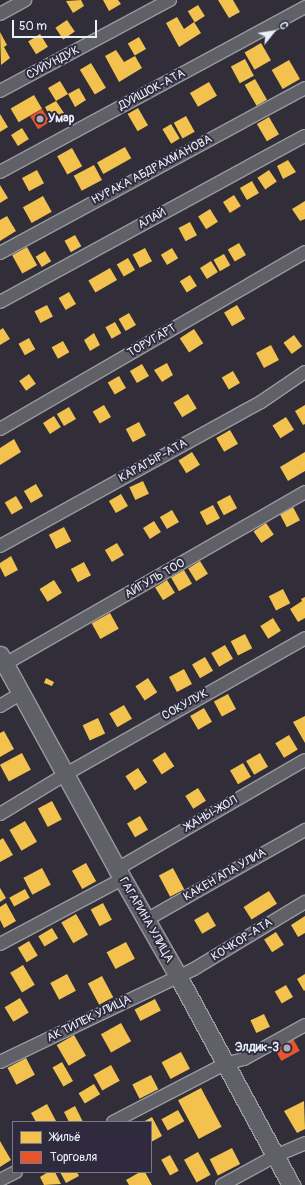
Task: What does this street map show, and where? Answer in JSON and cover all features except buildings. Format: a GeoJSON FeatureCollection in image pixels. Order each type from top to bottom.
{"type":"FeatureCollection","features":[{"type":"Feature","properties":{"kind":"main road","name":"ГАГАРИНА УЛИЦА"},"geometry":{"type":"LineString","coordinates":[[3,659],[119,874],[178,976],[291,1185]]}},
{"type":"Feature","properties":{"kind":"street"},"geometry":{"type":"LineString","coordinates":[[0,14],[25,0]]}},
{"type":"Feature","properties":{"kind":"street","name":"СУЙУНДУК"},"geometry":{"type":"LineString","coordinates":[[0,91],[170,0]]}},
{"type":"Feature","properties":{"kind":"street","name":"ДУЙШОК-АТА"},"geometry":{"type":"LineString","coordinates":[[0,172],[305,7]]}},
{"type":"Feature","properties":{"kind":"street","name":"НУРАКА АБДРАХМАНОВА"},"geometry":{"type":"LineString","coordinates":[[0,253],[305,88]]}},
{"type":"Feature","properties":{"kind":"street","name":"АЛАЙ"},"geometry":{"type":"LineString","coordinates":[[0,302],[305,136]]}},
{"type":"Feature","properties":{"kind":"street","name":"ТОРУГАРТ"},"geometry":{"type":"LineString","coordinates":[[0,429],[305,252]]}},
{"type":"Feature","properties":{"kind":"street","name":"КАРАГЫР-АТА"},"geometry":{"type":"LineString","coordinates":[[0,546],[261,402],[305,372]]}},
{"type":"Feature","properties":{"kind":"street","name":"АЙГУЛЬ ТОО"},"geometry":{"type":"LineString","coordinates":[[3,659],[305,492]]}},
{"type":"Feature","properties":{"kind":"street","name":"СОКУЛУК"},"geometry":{"type":"LineString","coordinates":[[0,814],[66,774],[305,638]]}},
{"type":"Feature","properties":{"kind":"street"},"geometry":{"type":"LineString","coordinates":[[0,706],[22,693]]}},
{"type":"Feature","properties":{"kind":"street","name":"ЖАНЫ-ЖОЛ"},"geometry":{"type":"LineString","coordinates":[[0,944],[119,874],[305,760]]}},
{"type":"Feature","properties":{"kind":"street","name":"КАКЕН АПА УЛИА"},"geometry":{"type":"LineString","coordinates":[[146,920],[305,830]]}},
{"type":"Feature","properties":{"kind":"street","name":"КОЧКОР-АТА"},"geometry":{"type":"LineString","coordinates":[[178,976],[194,969],[305,902]]}},
{"type":"Feature","properties":{"kind":"street","name":"АК ТИЛЕК УЛИЦА"},"geometry":{"type":"LineString","coordinates":[[0,1062],[178,976]]}},
{"type":"Feature","properties":{"kind":"street"},"geometry":{"type":"LineString","coordinates":[[115,1121],[225,1064],[244,1059],[305,1025]]}},
{"type":"Feature","properties":{"kind":"street"},"geometry":{"type":"LineString","coordinates":[[222,1185],[275,1156],[305,1143]]}},
{"type":"Feature","properties":{"kind":"street"},"geometry":{"type":"LineString","coordinates":[[0,1180],[14,1173]]}},
{"type":"Feature","properties":{"kind":"place","name":"Умар"},"geometry":{"type":"Point","coordinates":[40,119]}},
{"type":"Feature","properties":{"kind":"place","name":"Элдик-3"},"geometry":{"type":"Point","coordinates":[287,1048]}}]}
